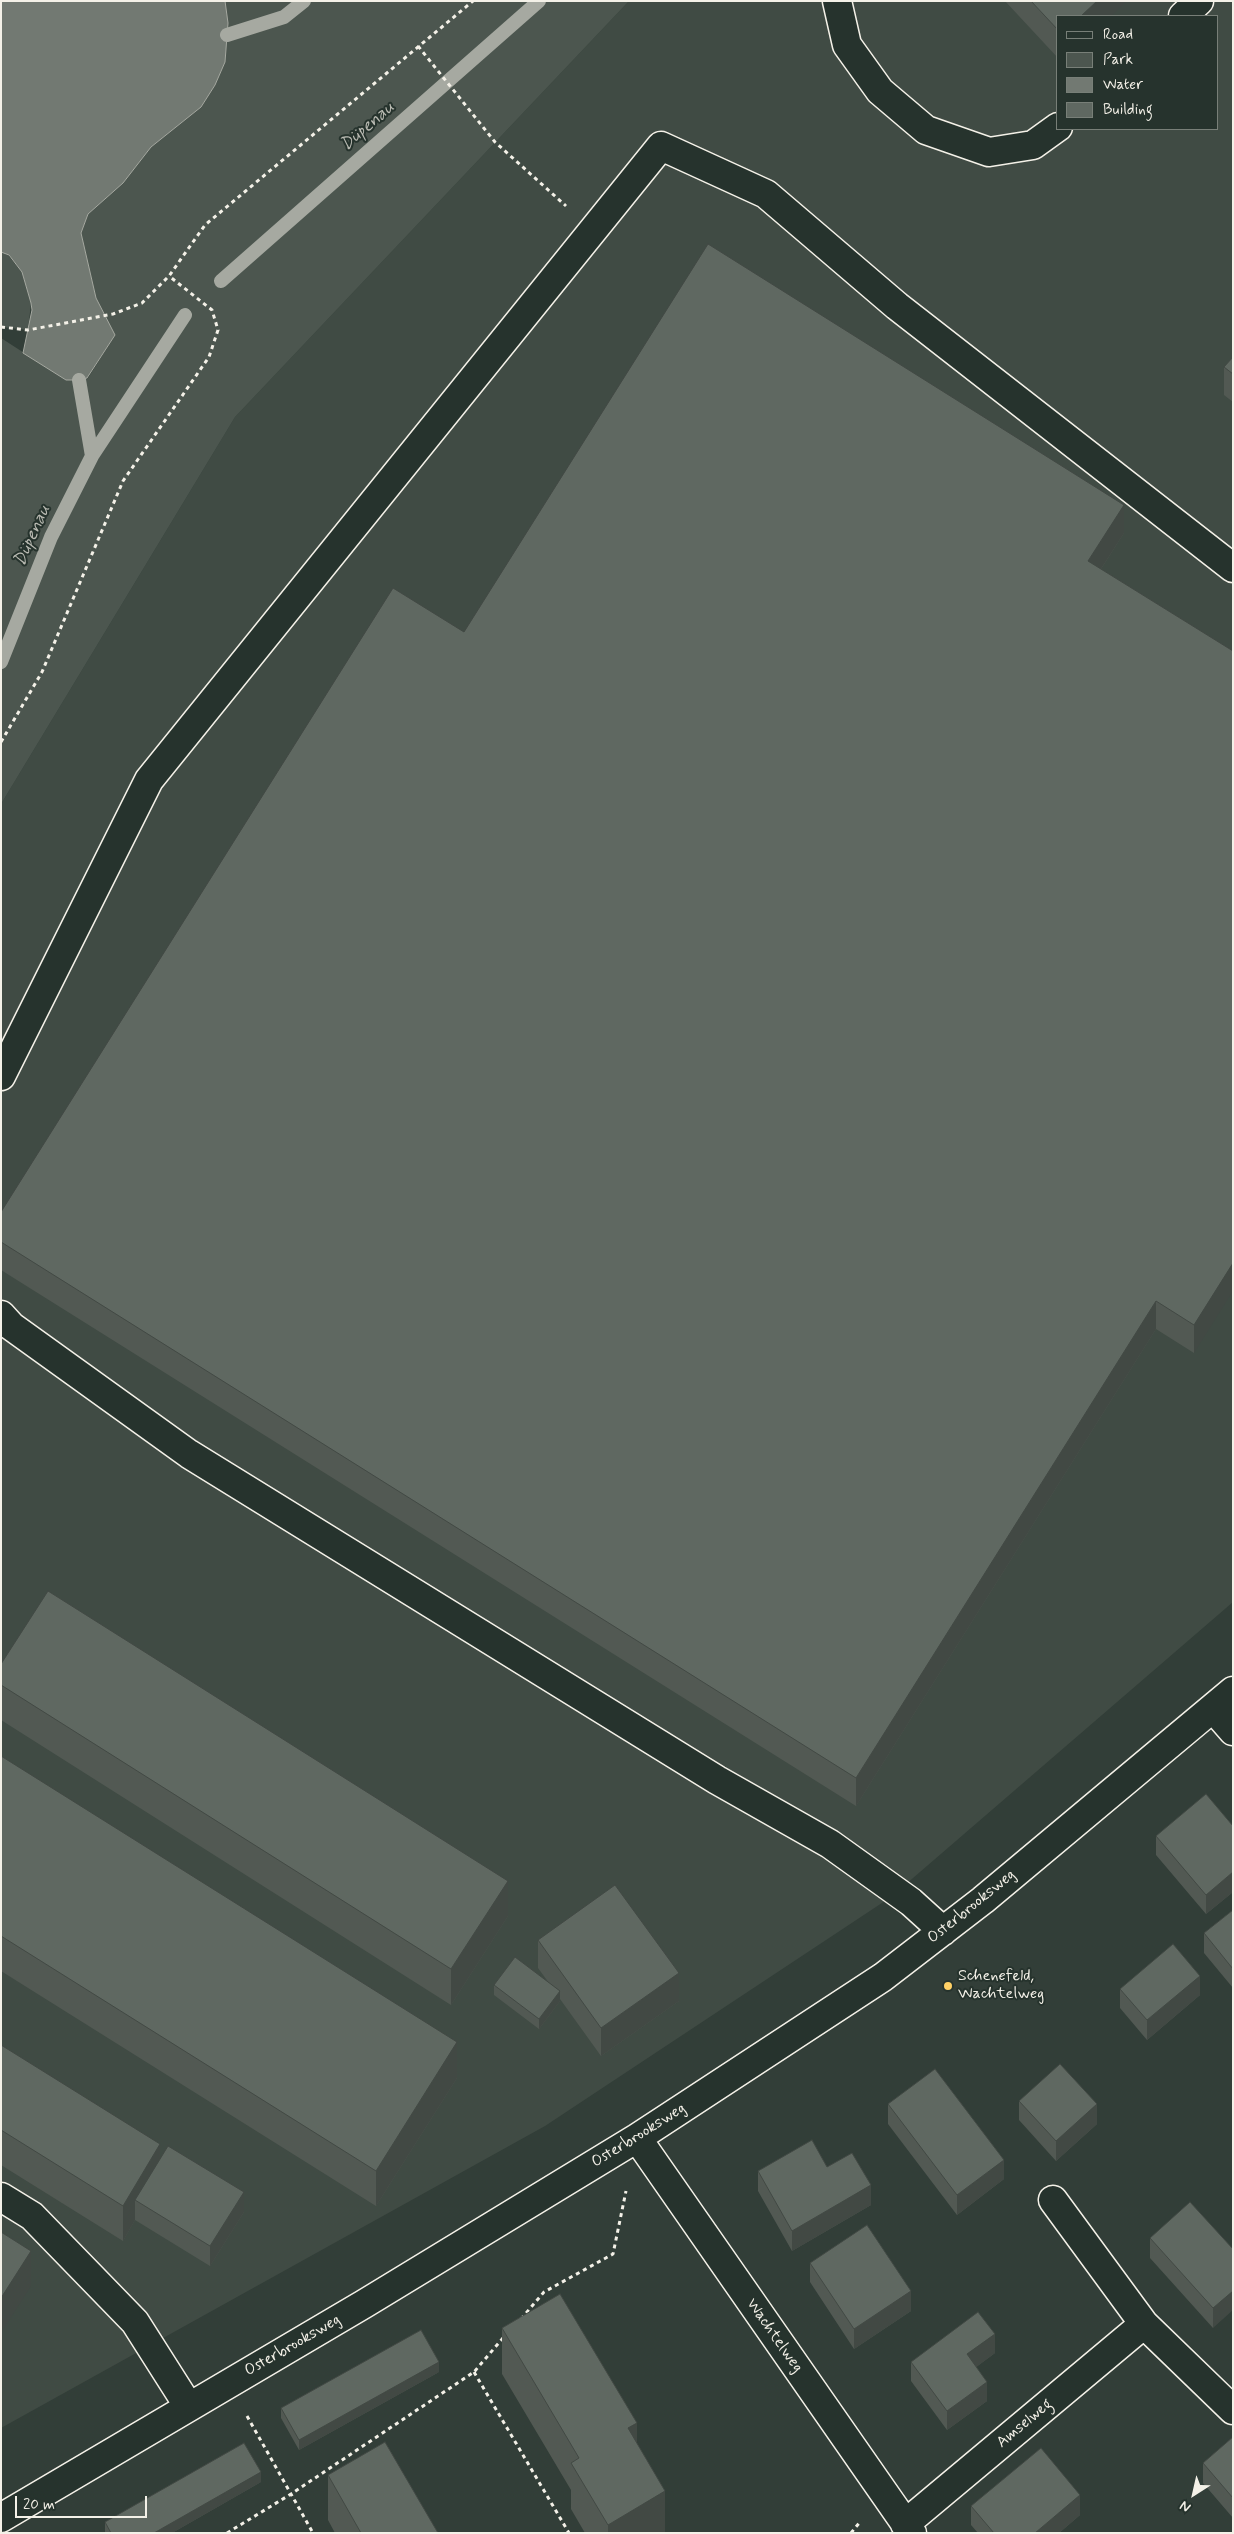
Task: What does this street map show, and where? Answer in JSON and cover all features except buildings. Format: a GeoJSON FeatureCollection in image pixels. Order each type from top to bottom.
{"type":"FeatureCollection","features":[{"type":"Feature","properties":{"kind":"street"},"geometry":{"type":"LineString","coordinates":[[837,1],[847,45],[880,92],[926,130],[988,152],[1033,145],[1056,128]]}},
{"type":"Feature","properties":{"kind":"street"},"geometry":{"type":"LineString","coordinates":[[1184,15],[1198,1]]}},
{"type":"Feature","properties":{"kind":"street"},"geometry":{"type":"LineString","coordinates":[[1,1076],[149,780],[662,146],[766,194],[897,306],[1233,568]]}},
{"type":"Feature","properties":{"kind":"street"},"geometry":{"type":"LineString","coordinates":[[1,1315],[11,1326],[189,1454],[717,1780],[830,1844],[911,1902],[943,1931]]}},
{"type":"Feature","properties":{"kind":"street"},"geometry":{"type":"LineString","coordinates":[[1223,1700],[1233,1731]]}},
{"type":"Feature","properties":{"kind":"street","name":"Osterbrooksweg"},"geometry":{"type":"LineString","coordinates":[[1,2518],[229,2384],[637,2138],[883,1977],[943,1931],[1223,1700]]}},
{"type":"Feature","properties":{"kind":"street","name":"Wachtelweg"},"geometry":{"type":"LineString","coordinates":[[637,2138],[908,2528]]}},
{"type":"Feature","properties":{"kind":"street"},"geometry":{"type":"LineString","coordinates":[[1,2198],[32,2216],[136,2322],[189,2407]]}},
{"type":"Feature","properties":{"kind":"street"},"geometry":{"type":"LineString","coordinates":[[1053,2200],[1144,2324],[1233,2410]]}},
{"type":"Feature","properties":{"kind":"street","name":"Amselweg"},"geometry":{"type":"LineString","coordinates":[[908,2528],[1144,2324]]}},
{"type":"Feature","properties":{"kind":"path"},"geometry":{"type":"LineString","coordinates":[[1,327],[28,330],[113,314],[142,303],[169,276],[205,225],[473,1]]}},
{"type":"Feature","properties":{"kind":"path"},"geometry":{"type":"LineString","coordinates":[[418,46],[495,142],[593,230]]}},
{"type":"Feature","properties":{"kind":"path"},"geometry":{"type":"LineString","coordinates":[[1,742],[42,672],[122,481],[209,357],[218,330],[212,310],[169,276]]}},
{"type":"Feature","properties":{"kind":"path"},"geometry":{"type":"LineString","coordinates":[[519,2321],[544,2292],[613,2254],[637,2138]]}},
{"type":"Feature","properties":{"kind":"path"},"geometry":{"type":"LineString","coordinates":[[227,2533],[291,2494],[474,2372],[506,2336]]}},
{"type":"Feature","properties":{"kind":"path"},"geometry":{"type":"LineString","coordinates":[[474,2372],[570,2533]]}},
{"type":"Feature","properties":{"kind":"path"},"geometry":{"type":"LineString","coordinates":[[229,2384],[312,2533]]}},
{"type":"Feature","properties":{"kind":"shaded area"},"geometry":{"type":"Polygon","coordinates":[[[629,1],[1233,1],[1233,1602],[891,1897],[545,2126],[1,2428],[1,804],[235,417],[629,1]]]}},
{"type":"Feature","properties":{"kind":"green space"},"geometry":{"type":"Polygon","coordinates":[[[225,1],[629,1],[235,417],[1,804],[1,338],[66,380],[88,378],[115,335],[96,298],[81,233],[88,214],[123,183],[151,147],[201,107],[215,85],[225,62],[228,23],[225,1]]]}},
{"type":"Feature","properties":{"kind":"green space"},"geometry":{"type":"Polygon","coordinates":[[[1,252],[8,255],[22,272],[31,303],[28,330],[1,327],[1,252]]]}},
{"type":"Feature","properties":{"kind":"water"},"geometry":{"type":"Polygon","coordinates":[[[1,1],[225,1],[228,23],[225,62],[215,85],[201,107],[151,147],[123,183],[88,214],[81,233],[96,298],[115,335],[87,378],[79,380],[66,380],[23,353],[32,310],[31,303],[22,272],[9,255],[1,252],[1,1]]]}},
{"type":"Feature","properties":{"kind":"waterway"},"geometry":{"type":"LineString","coordinates":[[227,35],[284,17],[304,1]]}},
{"type":"Feature","properties":{"kind":"waterway","name":"Düpenau"},"geometry":{"type":"LineString","coordinates":[[221,281],[539,1]]}},
{"type":"Feature","properties":{"kind":"waterway","name":"Düpenau"},"geometry":{"type":"LineString","coordinates":[[92,456],[185,315]]}},
{"type":"Feature","properties":{"kind":"waterway","name":"Düpenau"},"geometry":{"type":"LineString","coordinates":[[1,662],[51,537],[92,456],[79,380]]}},
{"type":"Feature","properties":{"kind":"place","name":"Schenefeld, Wachtelweg"},"geometry":{"type":"Point","coordinates":[948,1986]}}]}
